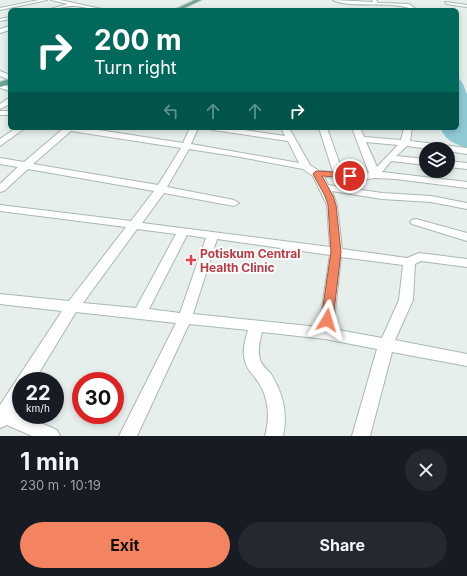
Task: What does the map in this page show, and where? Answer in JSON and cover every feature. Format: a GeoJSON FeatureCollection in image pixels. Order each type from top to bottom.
{"type":"FeatureCollection","features":[{"type":"Feature","properties":{"kind":"main road"},"geometry":{"type":"LineString","coordinates":[[181,8],[199,0]]}},
{"type":"Feature","properties":{"kind":"street"},"geometry":{"type":"LineString","coordinates":[[0,8],[44,0]]}},
{"type":"Feature","properties":{"kind":"street"},"geometry":{"type":"LineString","coordinates":[[53,0],[92,8]]}},
{"type":"Feature","properties":{"kind":"street"},"geometry":{"type":"LineString","coordinates":[[335,0],[402,1]]}},
{"type":"Feature","properties":{"kind":"street"},"geometry":{"type":"LineString","coordinates":[[369,0],[409,5],[413,8]]}},
{"type":"Feature","properties":{"kind":"street"},"geometry":{"type":"LineString","coordinates":[[447,3],[467,6]]}},
{"type":"Feature","properties":{"kind":"street"},"geometry":{"type":"LineString","coordinates":[[58,8],[75,4]]}},
{"type":"Feature","properties":{"kind":"street"},"geometry":{"type":"LineString","coordinates":[[17,5],[26,8]]}},
{"type":"Feature","properties":{"kind":"street"},"geometry":{"type":"LineString","coordinates":[[0,143],[18,130]]}},
{"type":"Feature","properties":{"kind":"street"},"geometry":{"type":"LineString","coordinates":[[0,189],[68,130]]}},
{"type":"Feature","properties":{"kind":"street"},"geometry":{"type":"LineString","coordinates":[[83,130],[240,154],[306,167],[316,174],[329,196],[332,205],[336,252],[325,333]]}},
{"type":"Feature","properties":{"kind":"street"},"geometry":{"type":"LineString","coordinates":[[31,372],[72,307],[161,189],[186,146],[193,130]]}},
{"type":"Feature","properties":{"kind":"street"},"geometry":{"type":"LineString","coordinates":[[227,130],[291,139]]}},
{"type":"Feature","properties":{"kind":"street"},"geometry":{"type":"LineString","coordinates":[[286,130],[306,167]]}},
{"type":"Feature","properties":{"kind":"street"},"geometry":{"type":"LineString","coordinates":[[324,130],[339,175]]}},
{"type":"Feature","properties":{"kind":"street"},"geometry":{"type":"LineString","coordinates":[[357,130],[375,175]]}},
{"type":"Feature","properties":{"kind":"street"},"geometry":{"type":"LineString","coordinates":[[375,175],[389,158],[405,143],[408,130]]}},
{"type":"Feature","properties":{"kind":"street"},"geometry":{"type":"LineString","coordinates":[[360,139],[467,151]]}},
{"type":"Feature","properties":{"kind":"street"},"geometry":{"type":"LineString","coordinates":[[389,158],[419,161]]}},
{"type":"Feature","properties":{"kind":"street"},"geometry":{"type":"LineString","coordinates":[[0,161],[234,202]]}},
{"type":"Feature","properties":{"kind":"street"},"geometry":{"type":"LineString","coordinates":[[455,165],[467,166]]}},
{"type":"Feature","properties":{"kind":"street"},"geometry":{"type":"LineString","coordinates":[[316,174],[368,177],[375,175],[467,185]]}},
{"type":"Feature","properties":{"kind":"street"},"geometry":{"type":"LineString","coordinates":[[323,187],[382,196],[431,199],[467,206]]}},
{"type":"Feature","properties":{"kind":"street"},"geometry":{"type":"LineString","coordinates":[[0,208],[409,262],[419,257],[467,263]]}},
{"type":"Feature","properties":{"kind":"street"},"geometry":{"type":"LineString","coordinates":[[416,222],[467,237]]}},
{"type":"Feature","properties":{"kind":"street"},"geometry":{"type":"LineString","coordinates":[[140,313],[183,231]]}},
{"type":"Feature","properties":{"kind":"street"},"geometry":{"type":"LineString","coordinates":[[132,434],[185,318],[213,235]]}},
{"type":"Feature","properties":{"kind":"street"},"geometry":{"type":"LineString","coordinates":[[362,436],[386,345],[406,300],[409,262]]}},
{"type":"Feature","properties":{"kind":"street"},"geometry":{"type":"LineString","coordinates":[[0,299],[325,333],[467,360]]}},
{"type":"Feature","properties":{"kind":"street"},"geometry":{"type":"LineString","coordinates":[[256,326],[251,353],[252,360],[270,387],[277,414],[278,426],[274,436]]}},
{"type":"Feature","properties":{"kind":"street"},"geometry":{"type":"LineString","coordinates":[[12,402],[2,418],[51,436]]}},
{"type":"Feature","properties":{"kind":"water"},"geometry":{"type":"Polygon","coordinates":[[[459,79],[467,94],[467,148],[455,143],[445,136],[442,130],[459,130],[459,79]]]}},
{"type":"Feature","properties":{"kind":"place","name":"Potiskum Central Health Clinic"},"geometry":{"type":"Point","coordinates":[191,260]}},
{"type":"Feature","properties":{"kind":"route"},"geometry":{"type":"LineString","coordinates":[[327,320],[336,252],[332,205],[329,196],[316,174],[350,176]]}}]}
